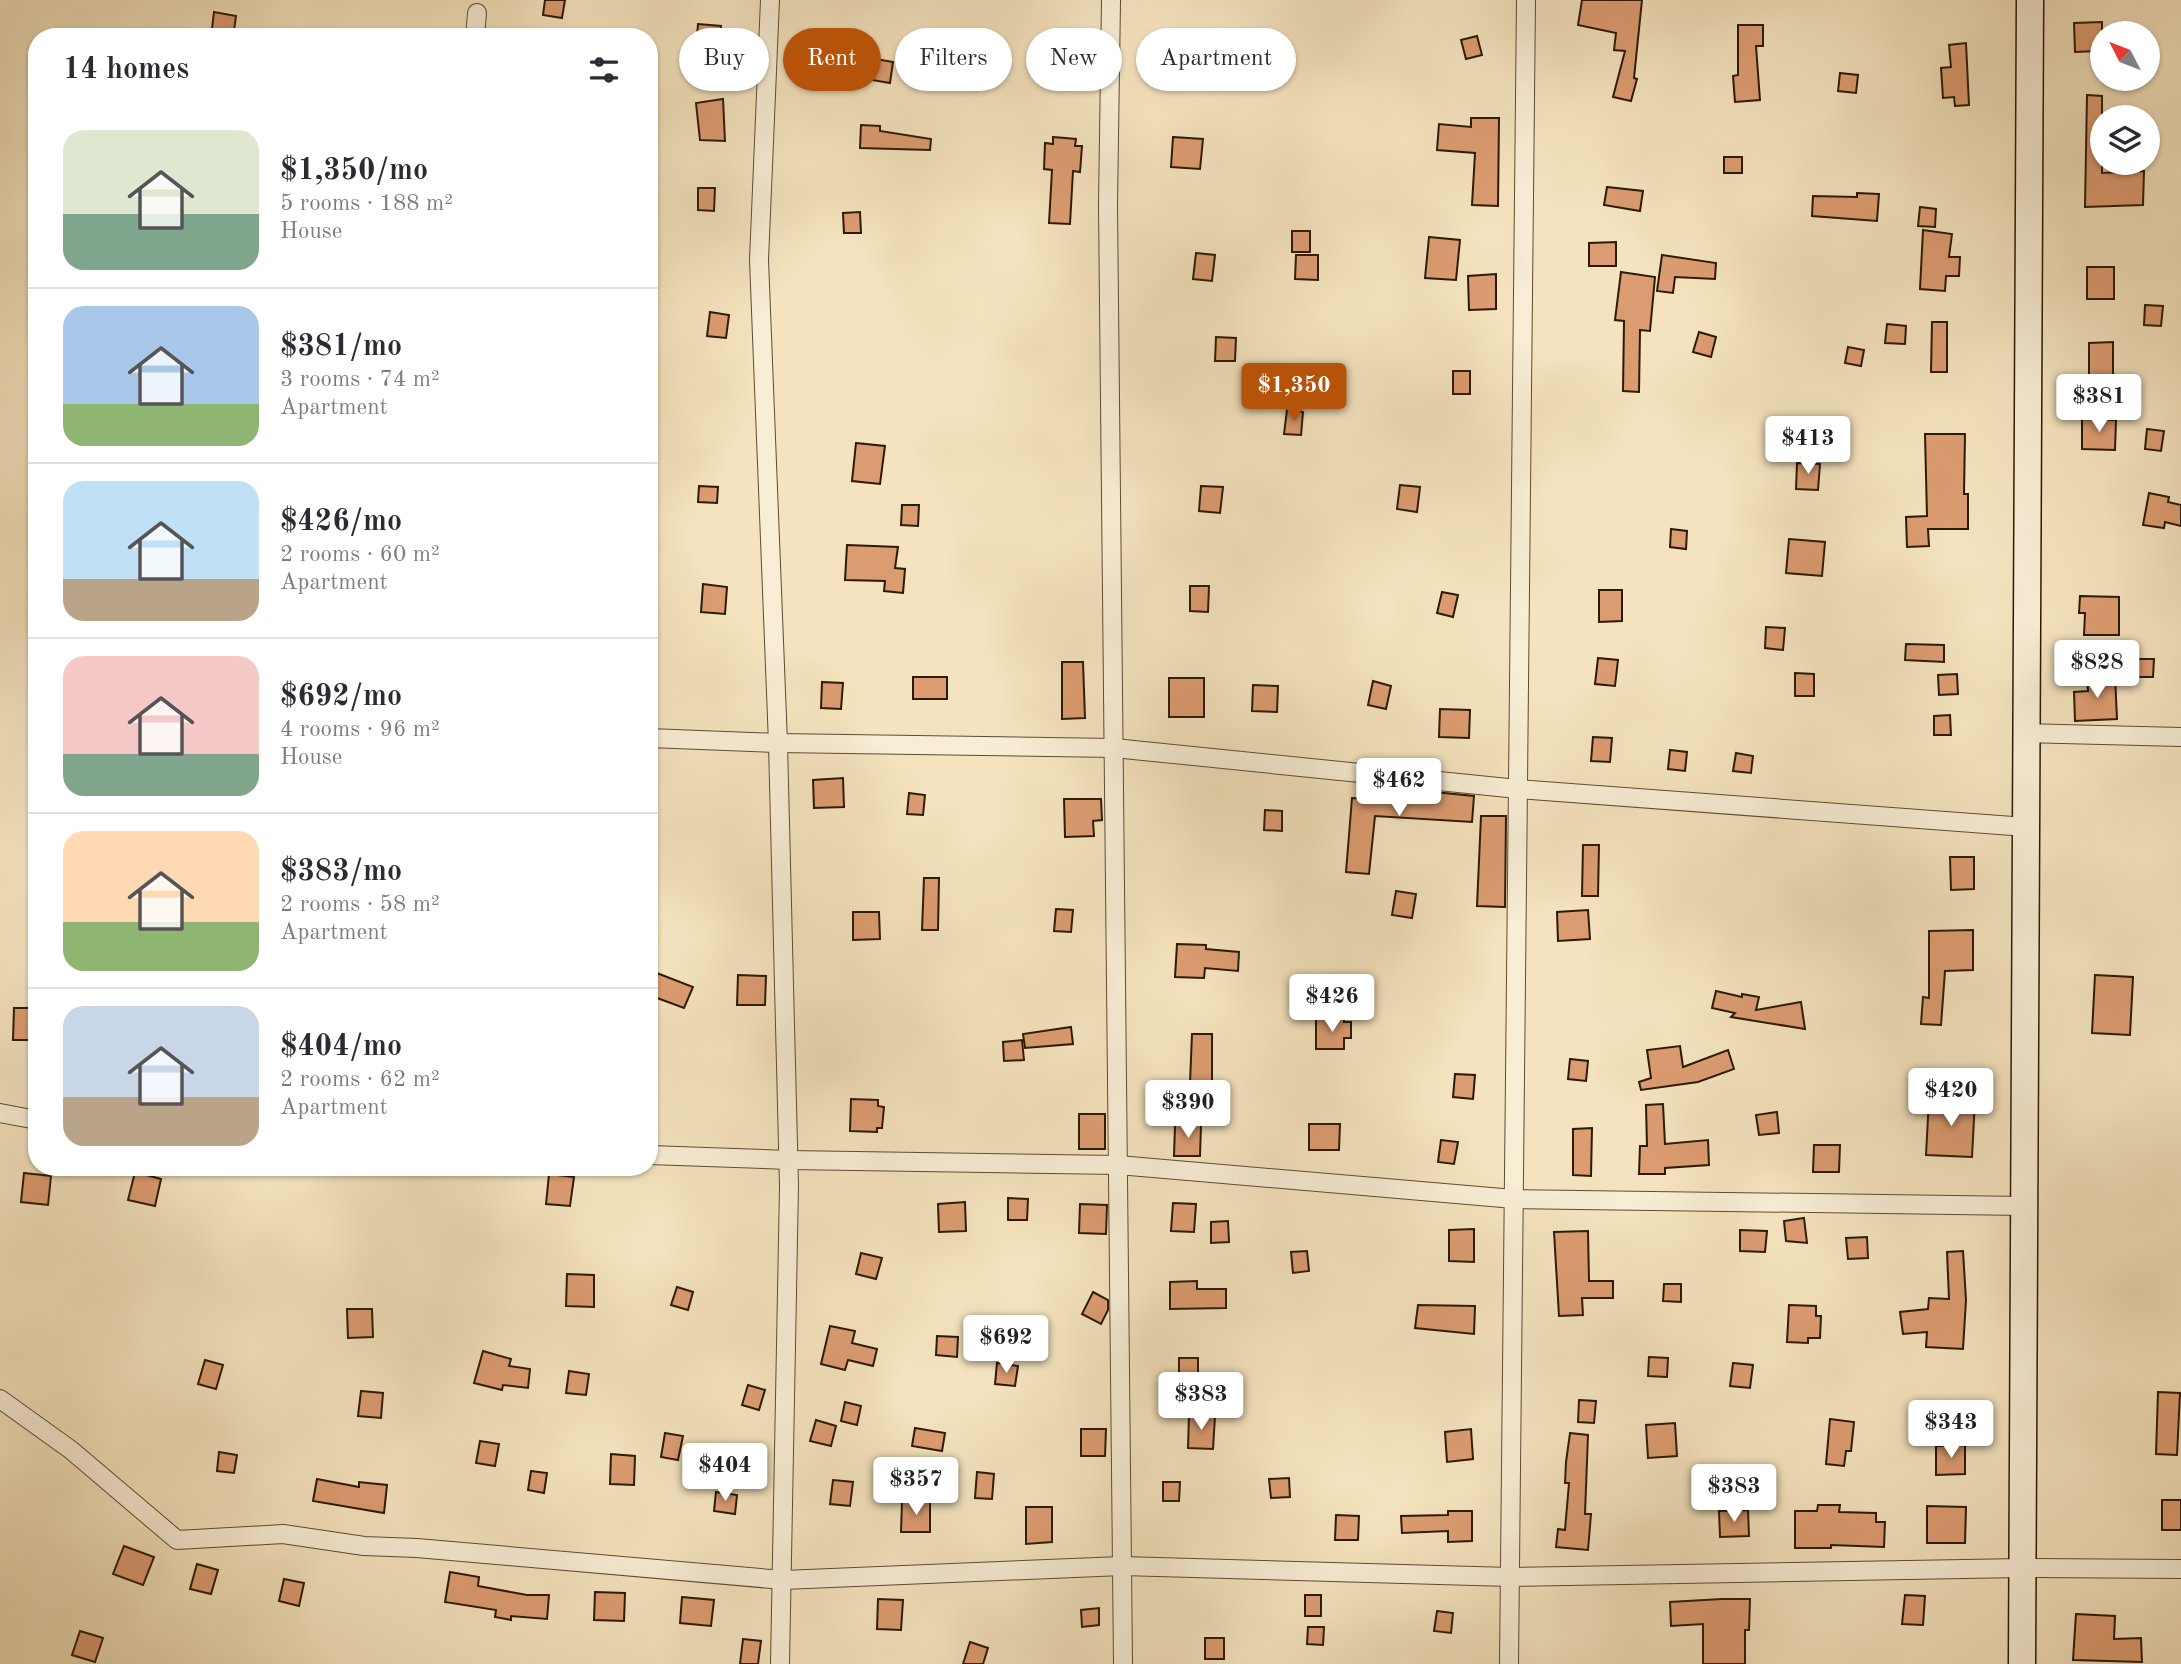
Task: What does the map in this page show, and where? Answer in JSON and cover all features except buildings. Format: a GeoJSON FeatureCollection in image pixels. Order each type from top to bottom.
{"type":"FeatureCollection","features":[{"type":"Feature","properties":{"kind":"main road"},"geometry":{"type":"LineString","coordinates":[[2022,1664],[2030,0]]}},
{"type":"Feature","properties":{"kind":"street"},"geometry":{"type":"LineString","coordinates":[[770,0],[759,260],[778,743],[789,1160],[780,1664]]}},
{"type":"Feature","properties":{"kind":"street"},"geometry":{"type":"LineString","coordinates":[[1111,0],[1108,205],[1124,1664]]}},
{"type":"Feature","properties":{"kind":"street"},"geometry":{"type":"LineString","coordinates":[[1509,1664],[1526,0]]}},
{"type":"Feature","properties":{"kind":"street"},"geometry":{"type":"LineString","coordinates":[[476,28],[477,13]]}},
{"type":"Feature","properties":{"kind":"street"},"geometry":{"type":"LineString","coordinates":[[2026,733],[2181,737]]}},
{"type":"Feature","properties":{"kind":"street"},"geometry":{"type":"LineString","coordinates":[[658,738],[778,743],[1114,748],[1518,789],[2026,827]]}},
{"type":"Feature","properties":{"kind":"street"},"geometry":{"type":"LineString","coordinates":[[0,1113],[28,1118]]}},
{"type":"Feature","properties":{"kind":"street"},"geometry":{"type":"LineString","coordinates":[[658,1155],[1118,1165],[1514,1199],[2024,1206]]}},
{"type":"Feature","properties":{"kind":"street"},"geometry":{"type":"LineString","coordinates":[[0,1399],[71,1450],[177,1540],[283,1534],[364,1546],[417,1548],[783,1580],[1122,1566],[1510,1577],[2022,1568],[2181,1569]]}}]}
